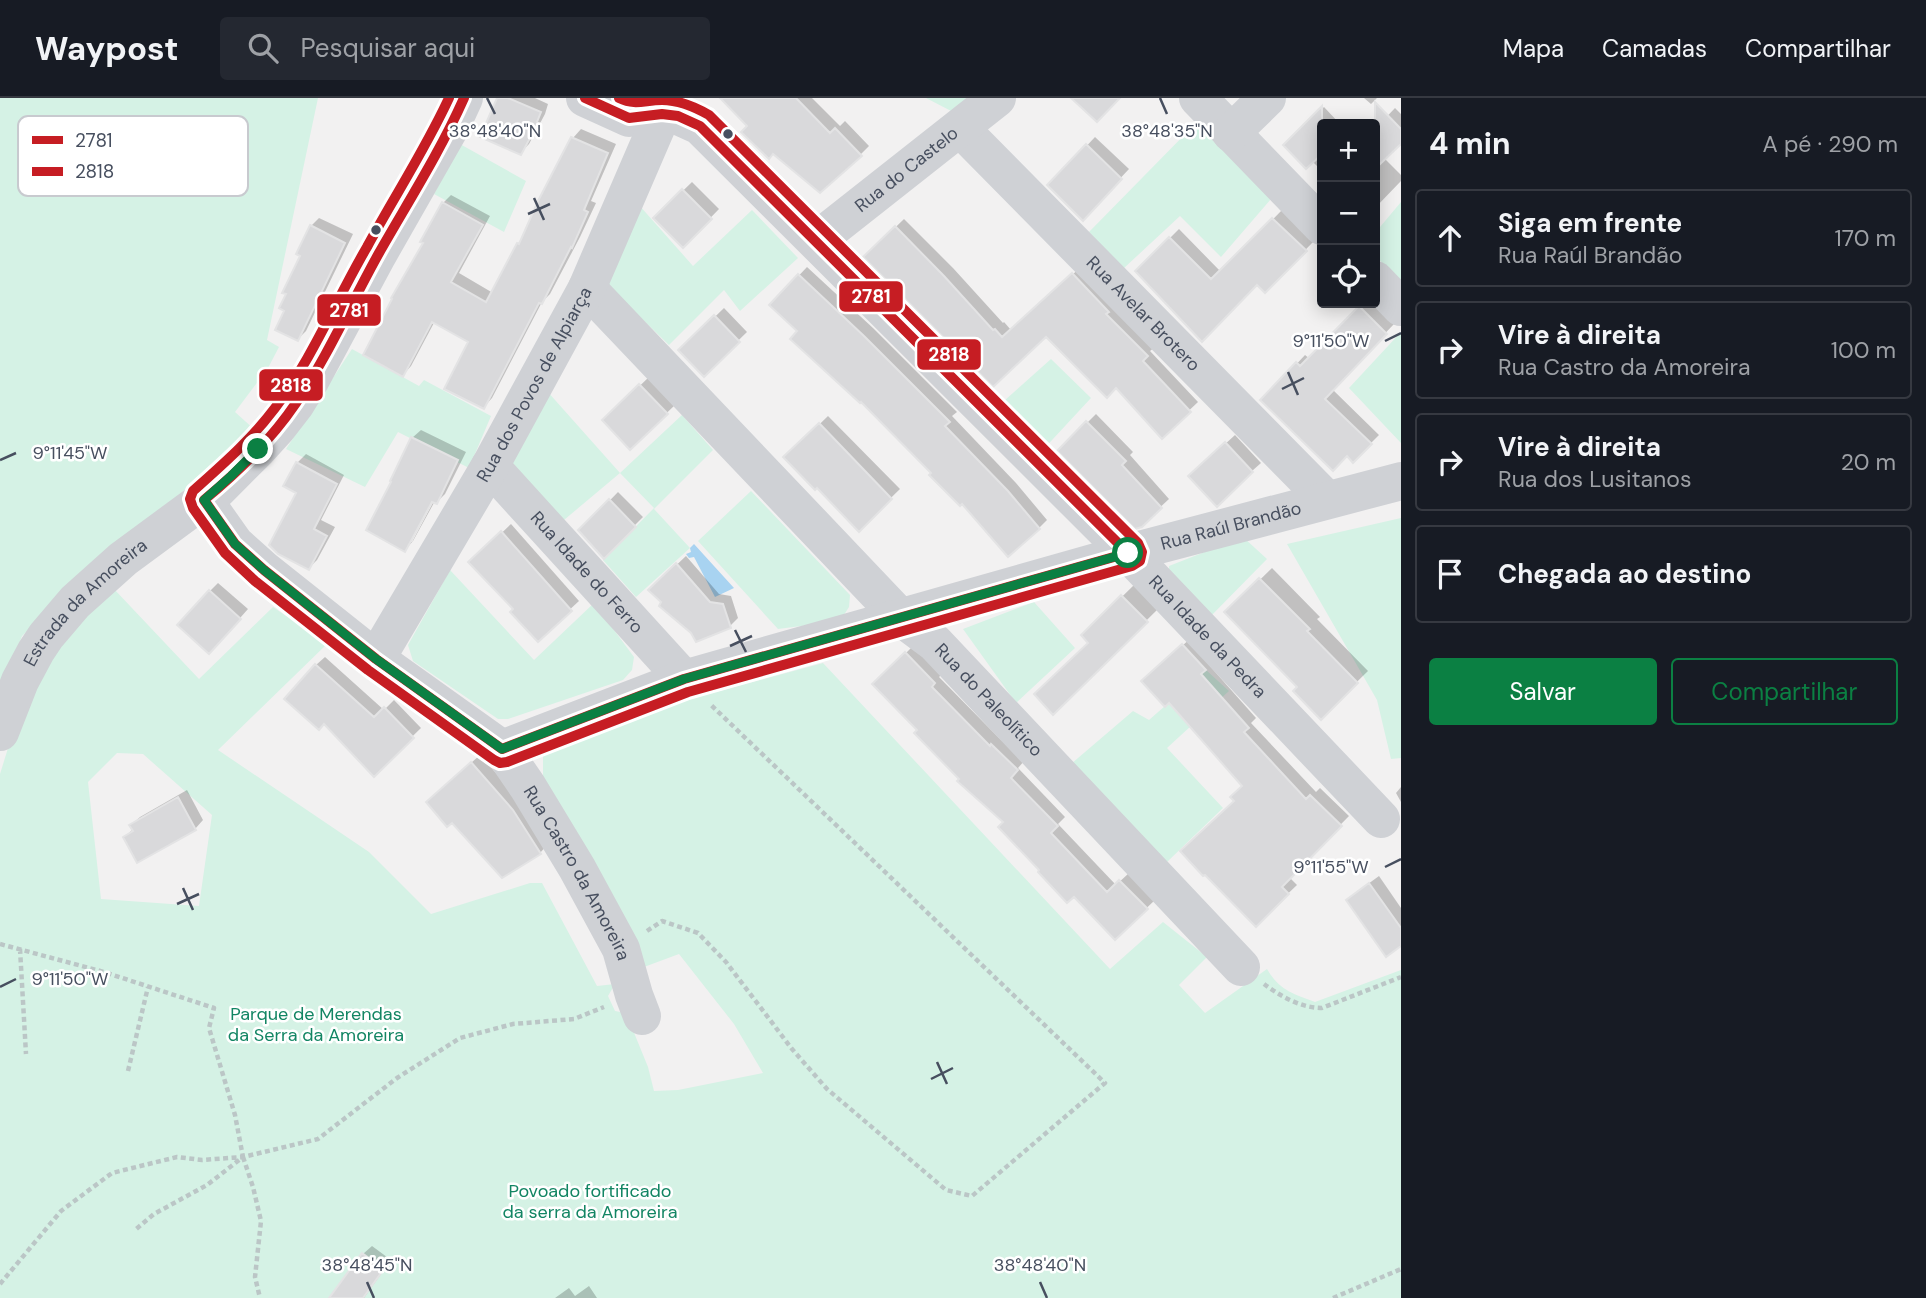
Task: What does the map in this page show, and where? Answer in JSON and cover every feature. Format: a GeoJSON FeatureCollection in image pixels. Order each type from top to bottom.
{"type":"FeatureCollection","features":[{"type":"Feature","properties":{"kind":"street","name":"Estrada da Amoreira"},"geometry":{"type":"LineString","coordinates":[[0,732],[27,667],[57,622],[123,559],[204,500],[245,462],[295,405],[451,126],[464,98]]}},
{"type":"Feature","properties":{"kind":"street","name":"Rua Idade da Pedra"},"geometry":{"type":"LineString","coordinates":[[585,98],[629,118],[665,106],[678,116],[701,126],[1128,553],[1381,819]]}},
{"type":"Feature","properties":{"kind":"street","name":"Rua do Castelo"},"geometry":{"type":"LineString","coordinates":[[817,240],[997,98]]}},
{"type":"Feature","properties":{"kind":"street"},"geometry":{"type":"LineString","coordinates":[[1198,98],[1317,221]]}},
{"type":"Feature","properties":{"kind":"street"},"geometry":{"type":"LineString","coordinates":[[1231,133],[1267,98]]}},
{"type":"Feature","properties":{"kind":"street","name":"Rua dos Povos de Alpiarça"},"geometry":{"type":"LineString","coordinates":[[376,659],[490,466],[587,288],[665,106]]}},
{"type":"Feature","properties":{"kind":"street","name":"Rua Avelar Brotero"},"geometry":{"type":"LineString","coordinates":[[960,128],[1326,500]]}},
{"type":"Feature","properties":{"kind":"street"},"geometry":{"type":"LineString","coordinates":[[1380,285],[1401,307]]}},
{"type":"Feature","properties":{"kind":"street","name":"Rua do Paleolítico"},"geometry":{"type":"LineString","coordinates":[[587,288],[900,617],[935,643],[1241,967]]}},
{"type":"Feature","properties":{"kind":"street","name":"Rua Idade do Ferro"},"geometry":{"type":"LineString","coordinates":[[490,466],[684,679]]}},
{"type":"Feature","properties":{"kind":"street","name":"Rua Raúl Brandão"},"geometry":{"type":"LineString","coordinates":[[502,749],[684,679],[1128,553],[1401,481]]}},
{"type":"Feature","properties":{"kind":"street","name":"Rua Castro da Amoreira"},"geometry":{"type":"LineString","coordinates":[[204,500],[224,530],[247,556],[376,659],[502,749],[577,868],[621,949],[634,995],[627,1010]]}},
{"type":"Feature","properties":{"kind":"path"},"geometry":{"type":"LineString","coordinates":[[621,949],[662,922],[698,933],[726,962],[792,1049],[827,1089],[946,1190],[972,1196],[1105,1083],[684,679]]}},
{"type":"Feature","properties":{"kind":"path"},"geometry":{"type":"LineString","coordinates":[[0,944],[214,1008],[209,1027],[235,1115],[243,1157],[261,1221],[255,1277],[259,1298]]}},
{"type":"Feature","properties":{"kind":"path"},"geometry":{"type":"LineString","coordinates":[[20,949],[26,1054]]}},
{"type":"Feature","properties":{"kind":"path"},"geometry":{"type":"LineString","coordinates":[[1241,967],[1278,994],[1311,1008],[1322,1008],[1401,977]]}},
{"type":"Feature","properties":{"kind":"path"},"geometry":{"type":"LineString","coordinates":[[128,1071],[148,987]]}},
{"type":"Feature","properties":{"kind":"path"},"geometry":{"type":"LineString","coordinates":[[0,1284],[61,1211],[112,1172],[177,1157],[202,1160],[243,1157],[318,1139],[397,1078],[460,1038],[513,1024],[574,1019],[627,1010]]}},
{"type":"Feature","properties":{"kind":"path"},"geometry":{"type":"LineString","coordinates":[[135,1230],[155,1214],[206,1185],[243,1157]]}},
{"type":"Feature","properties":{"kind":"path"},"geometry":{"type":"LineString","coordinates":[[1333,1298],[1401,1269]]}},
{"type":"Feature","properties":{"kind":"green space"},"geometry":{"type":"Polygon","coordinates":[[[0,98],[318,98],[267,340],[279,347],[268,368],[235,412],[255,430],[94,567],[22,636],[0,695],[0,98]]]}},
{"type":"Feature","properties":{"kind":"green space"},"geometry":{"type":"Polygon","coordinates":[[[926,98],[971,98],[955,113],[926,98]]]}},
{"type":"Feature","properties":{"kind":"green space"},"geometry":{"type":"Polygon","coordinates":[[[1196,123],[1271,199],[1221,257],[1180,216],[1123,269],[1089,232],[1196,123]]]}},
{"type":"Feature","properties":{"kind":"green space"},"geometry":{"type":"Polygon","coordinates":[[[460,144],[526,181],[504,232],[434,194],[460,144]]]}},
{"type":"Feature","properties":{"kind":"green space"},"geometry":{"type":"Polygon","coordinates":[[[1401,202],[1401,281],[1380,261],[1380,227],[1401,202]]]}},
{"type":"Feature","properties":{"kind":"green space"},"geometry":{"type":"Polygon","coordinates":[[[639,205],[693,266],[752,210],[798,258],[740,311],[724,290],[669,345],[606,284],[639,205]]]}},
{"type":"Feature","properties":{"kind":"green space"},"geometry":{"type":"Polygon","coordinates":[[[1401,332],[1401,443],[1349,388],[1401,332]]]}},
{"type":"Feature","properties":{"kind":"green space"},"geometry":{"type":"Polygon","coordinates":[[[352,349],[419,386],[424,380],[491,416],[469,468],[398,432],[365,487],[286,449],[352,349]]]}},
{"type":"Feature","properties":{"kind":"green space"},"geometry":{"type":"Polygon","coordinates":[[[1051,359],[1091,398],[1040,453],[995,409],[1051,359]]]}},
{"type":"Feature","properties":{"kind":"green space"},"geometry":{"type":"Polygon","coordinates":[[[547,391],[620,473],[564,520],[516,476],[512,461],[547,391]]]}},
{"type":"Feature","properties":{"kind":"green space"},"geometry":{"type":"Polygon","coordinates":[[[682,415],[713,450],[654,509],[690,548],[636,597],[603,560],[654,508],[620,473],[682,415]]]}},
{"type":"Feature","properties":{"kind":"green space"},"geometry":{"type":"Polygon","coordinates":[[[751,491],[850,595],[849,607],[840,621],[778,629],[698,541],[751,491]]]}},
{"type":"Feature","properties":{"kind":"green space"},"geometry":{"type":"Polygon","coordinates":[[[1401,518],[1401,758],[1391,759],[1377,700],[1287,544],[1401,518]]]}},
{"type":"Feature","properties":{"kind":"green space"},"geometry":{"type":"Polygon","coordinates":[[[1243,537],[1267,559],[1207,620],[1169,575],[1169,566],[1243,537]]]}},
{"type":"Feature","properties":{"kind":"green space"},"geometry":{"type":"Polygon","coordinates":[[[450,570],[534,660],[594,603],[634,657],[632,670],[623,680],[508,719],[498,719],[413,661],[408,645],[450,570]]]}},
{"type":"Feature","properties":{"kind":"green space"},"geometry":{"type":"Polygon","coordinates":[[[114,589],[199,679],[273,607],[327,644],[218,750],[369,852],[431,914],[530,883],[542,883],[597,986],[615,984],[608,996],[615,1011],[626,1013],[648,1067],[654,1091],[678,1090],[763,1073],[734,1024],[679,954],[644,967],[543,784],[543,753],[557,740],[708,694],[823,663],[1110,969],[1163,922],[1207,957],[1179,985],[1205,1013],[1267,969],[1282,987],[1315,1002],[1401,970],[1401,1298],[0,1298],[0,774],[22,703],[68,631],[114,589]],[[117,753],[88,782],[101,899],[199,906],[212,815],[143,754],[117,753]]]}},
{"type":"Feature","properties":{"kind":"green space"},"geometry":{"type":"Polygon","coordinates":[[[1034,602],[1075,648],[1016,703],[963,629],[1034,602]]]}},
{"type":"Feature","properties":{"kind":"green space"},"geometry":{"type":"Polygon","coordinates":[[[1206,670],[1229,691],[1167,748],[1223,808],[1167,862],[1071,764],[1133,711],[1149,720],[1206,670]]]}},
{"type":"Feature","properties":{"kind":"water"},"geometry":{"type":"Polygon","coordinates":[[[694,544],[734,588],[715,597],[694,557],[689,558],[686,554],[691,552],[690,548],[694,544]]]}},
{"type":"Feature","properties":{"kind":"building"},"geometry":{"type":"Polygon","coordinates":[[[497,98],[508,98],[541,112],[521,155],[480,137],[497,98]]]}},
{"type":"Feature","properties":{"kind":"building"},"geometry":{"type":"Polygon","coordinates":[[[720,98],[796,98],[830,133],[835,128],[862,156],[820,193],[773,154],[769,159],[741,132],[747,126],[720,98]]]}},
{"type":"Feature","properties":{"kind":"building"},"geometry":{"type":"Polygon","coordinates":[[[1071,98],[1120,98],[1097,122],[1071,98]]]}},
{"type":"Feature","properties":{"kind":"building"},"geometry":{"type":"Polygon","coordinates":[[[1375,102],[1401,129],[1401,144],[1380,164],[1380,119],[1375,119],[1375,102]]]}},
{"type":"Feature","properties":{"kind":"building"},"geometry":{"type":"Polygon","coordinates":[[[1322,106],[1322,119],[1317,119],[1317,159],[1306,169],[1283,145],[1322,106]]]}},
{"type":"Feature","properties":{"kind":"building"},"geometry":{"type":"Polygon","coordinates":[[[571,137],[608,153],[584,210],[588,212],[572,248],[542,304],[539,303],[484,409],[444,389],[468,342],[432,322],[403,377],[363,355],[442,202],[483,225],[451,282],[486,302],[517,243],[519,244],[571,137]]]}},
{"type":"Feature","properties":{"kind":"building"},"geometry":{"type":"Polygon","coordinates":[[[1086,144],[1122,179],[1083,221],[1047,185],[1086,144]]]}},
{"type":"Feature","properties":{"kind":"building"},"geometry":{"type":"Polygon","coordinates":[[[682,189],[712,219],[683,248],[653,218],[682,189]]]}},
{"type":"Feature","properties":{"kind":"building"},"geometry":{"type":"Polygon","coordinates":[[[1272,218],[1307,251],[1265,293],[1257,285],[1202,342],[1135,271],[1169,237],[1211,279],[1272,218]]]}},
{"type":"Feature","properties":{"kind":"building"},"geometry":{"type":"Polygon","coordinates":[[[310,225],[345,243],[298,341],[275,330],[284,311],[279,308],[286,294],[282,293],[300,256],[296,254],[310,225]]]}},
{"type":"Feature","properties":{"kind":"building"},"geometry":{"type":"Polygon","coordinates":[[[895,226],[1002,337],[1072,273],[1109,312],[1106,314],[1148,356],[1143,361],[1191,412],[1162,439],[1116,388],[1107,398],[1046,337],[993,387],[863,257],[895,226]]]}},
{"type":"Feature","properties":{"kind":"building"},"geometry":{"type":"Polygon","coordinates":[[[798,274],[950,422],[945,426],[1008,491],[1040,529],[1008,557],[962,504],[960,506],[929,475],[931,473],[861,402],[790,339],[797,331],[769,305],[798,274]]]}},
{"type":"Feature","properties":{"kind":"building"},"geometry":{"type":"Polygon","coordinates":[[[1357,308],[1361,308],[1387,334],[1325,399],[1372,444],[1353,463],[1347,456],[1333,471],[1260,400],[1296,362],[1300,366],[1357,308]]]}},
{"type":"Feature","properties":{"kind":"building"},"geometry":{"type":"Polygon","coordinates":[[[714,315],[740,342],[704,377],[678,350],[714,315]]]}},
{"type":"Feature","properties":{"kind":"building"},"geometry":{"type":"Polygon","coordinates":[[[639,384],[668,414],[630,450],[602,420],[639,384]]]}},
{"type":"Feature","properties":{"kind":"building"},"geometry":{"type":"Polygon","coordinates":[[[1086,421],[1126,461],[1122,465],[1162,508],[1142,527],[1135,529],[1057,451],[1086,421]]]}},
{"type":"Feature","properties":{"kind":"building"},"geometry":{"type":"Polygon","coordinates":[[[819,423],[892,499],[859,532],[783,457],[819,423]]]}},
{"type":"Feature","properties":{"kind":"building"},"geometry":{"type":"Polygon","coordinates":[[[411,437],[458,460],[437,504],[432,502],[405,552],[366,530],[411,437]]]}},
{"type":"Feature","properties":{"kind":"building"},"geometry":{"type":"Polygon","coordinates":[[[1225,442],[1253,472],[1217,507],[1188,476],[1225,442]]]}},
{"type":"Feature","properties":{"kind":"building"},"geometry":{"type":"Polygon","coordinates":[[[296,462],[337,484],[314,529],[327,536],[309,570],[278,554],[269,545],[296,493],[283,486],[296,462]]]}},
{"type":"Feature","properties":{"kind":"building"},"geometry":{"type":"Polygon","coordinates":[[[609,499],[636,527],[604,559],[578,530],[609,499]]]}},
{"type":"Feature","properties":{"kind":"building"},"geometry":{"type":"Polygon","coordinates":[[[501,531],[572,611],[538,642],[510,612],[513,609],[468,562],[501,531]]]}},
{"type":"Feature","properties":{"kind":"building"},"geometry":{"type":"Polygon","coordinates":[[[676,563],[710,602],[723,604],[731,628],[696,642],[691,633],[659,606],[661,602],[648,590],[676,563]]]}},
{"type":"Feature","properties":{"kind":"building"},"geometry":{"type":"Polygon","coordinates":[[[1259,578],[1310,629],[1307,631],[1358,683],[1321,720],[1293,691],[1297,687],[1224,612],[1259,578]]]}},
{"type":"Feature","properties":{"kind":"building"},"geometry":{"type":"Polygon","coordinates":[[[209,590],[241,619],[209,654],[177,625],[209,590]]]}},
{"type":"Feature","properties":{"kind":"building"},"geometry":{"type":"Polygon","coordinates":[[[1121,595],[1148,622],[1053,715],[1034,694],[1088,643],[1081,635],[1121,595]]]}},
{"type":"Feature","properties":{"kind":"building"},"geometry":{"type":"Polygon","coordinates":[[[1182,644],[1206,670],[1201,674],[1249,728],[1244,732],[1306,799],[1310,795],[1342,826],[1282,887],[1289,894],[1256,927],[1180,851],[1234,801],[1230,797],[1242,786],[1169,703],[1165,707],[1141,681],[1182,644]]]}},
{"type":"Feature","properties":{"kind":"building"},"geometry":{"type":"Polygon","coordinates":[[[905,652],[935,683],[932,687],[990,746],[991,744],[1018,770],[1011,778],[1058,826],[1051,833],[1107,892],[1119,880],[1148,909],[1115,940],[1074,897],[1067,903],[998,827],[1003,822],[957,781],[959,779],[914,733],[917,730],[872,684],[905,652]]]}},
{"type":"Feature","properties":{"kind":"building"},"geometry":{"type":"Polygon","coordinates":[[[315,664],[374,717],[384,707],[414,738],[374,777],[324,724],[319,730],[284,699],[315,664]]]}},
{"type":"Feature","properties":{"kind":"building"},"geometry":{"type":"Polygon","coordinates":[[[471,762],[513,810],[541,854],[502,878],[452,823],[447,827],[426,802],[471,762]]]}},
{"type":"Feature","properties":{"kind":"building"},"geometry":{"type":"Polygon","coordinates":[[[178,797],[196,830],[137,863],[123,837],[133,831],[129,825],[178,797]]]}},
{"type":"Feature","properties":{"kind":"building"},"geometry":{"type":"Polygon","coordinates":[[[1369,883],[1401,928],[1401,946],[1386,957],[1346,900],[1369,883]]]}},
{"type":"Feature","properties":{"kind":"building"},"geometry":{"type":"Polygon","coordinates":[[[362,1253],[384,1269],[363,1298],[329,1298],[362,1253]]]}},
{"type":"Feature","properties":{"kind":"transit line","name":"2818"},"geometry":{"type":"LineString","coordinates":[[449,98],[312,350],[288,389],[256,431],[193,491],[190,499],[193,508],[225,553],[255,581],[368,670],[494,760],[507,762],[688,692],[1132,566],[1140,561],[1142,552],[1138,543],[709,115],[675,101],[635,102],[619,98]]}},
{"type":"Feature","properties":{"kind":"transit line","name":"2781"},"geometry":{"type":"LineString","coordinates":[[204,500],[265,443],[308,385],[464,98]]}},
{"type":"Feature","properties":{"kind":"transit line","name":"2781"},"geometry":{"type":"LineString","coordinates":[[585,98],[629,118],[662,114],[678,116],[700,126],[1128,553]]}},
{"type":"Feature","properties":{"kind":"transit line","name":"2781"},"geometry":{"type":"LineString","coordinates":[[204,500],[235,544],[264,570],[376,659],[502,749]]}},
{"type":"Feature","properties":{"kind":"transit line","name":"2781"},"geometry":{"type":"LineString","coordinates":[[502,749],[684,679],[1128,553]]}},
{"type":"Feature","properties":{"kind":"route"},"geometry":{"type":"LineString","coordinates":[[258,449],[204,500],[235,544],[376,659],[502,749],[684,679],[1128,553]]}},
{"type":"Feature","properties":{"kind":"park label","name":"Parque de Merendas da Serra da Amoreira"},"geometry":{"type":"Point","coordinates":[316,1024]}},
{"type":"Feature","properties":{"kind":"park label","name":"Povoado fortificado da serra da Amoreira"},"geometry":{"type":"Point","coordinates":[590,1201]}}]}
